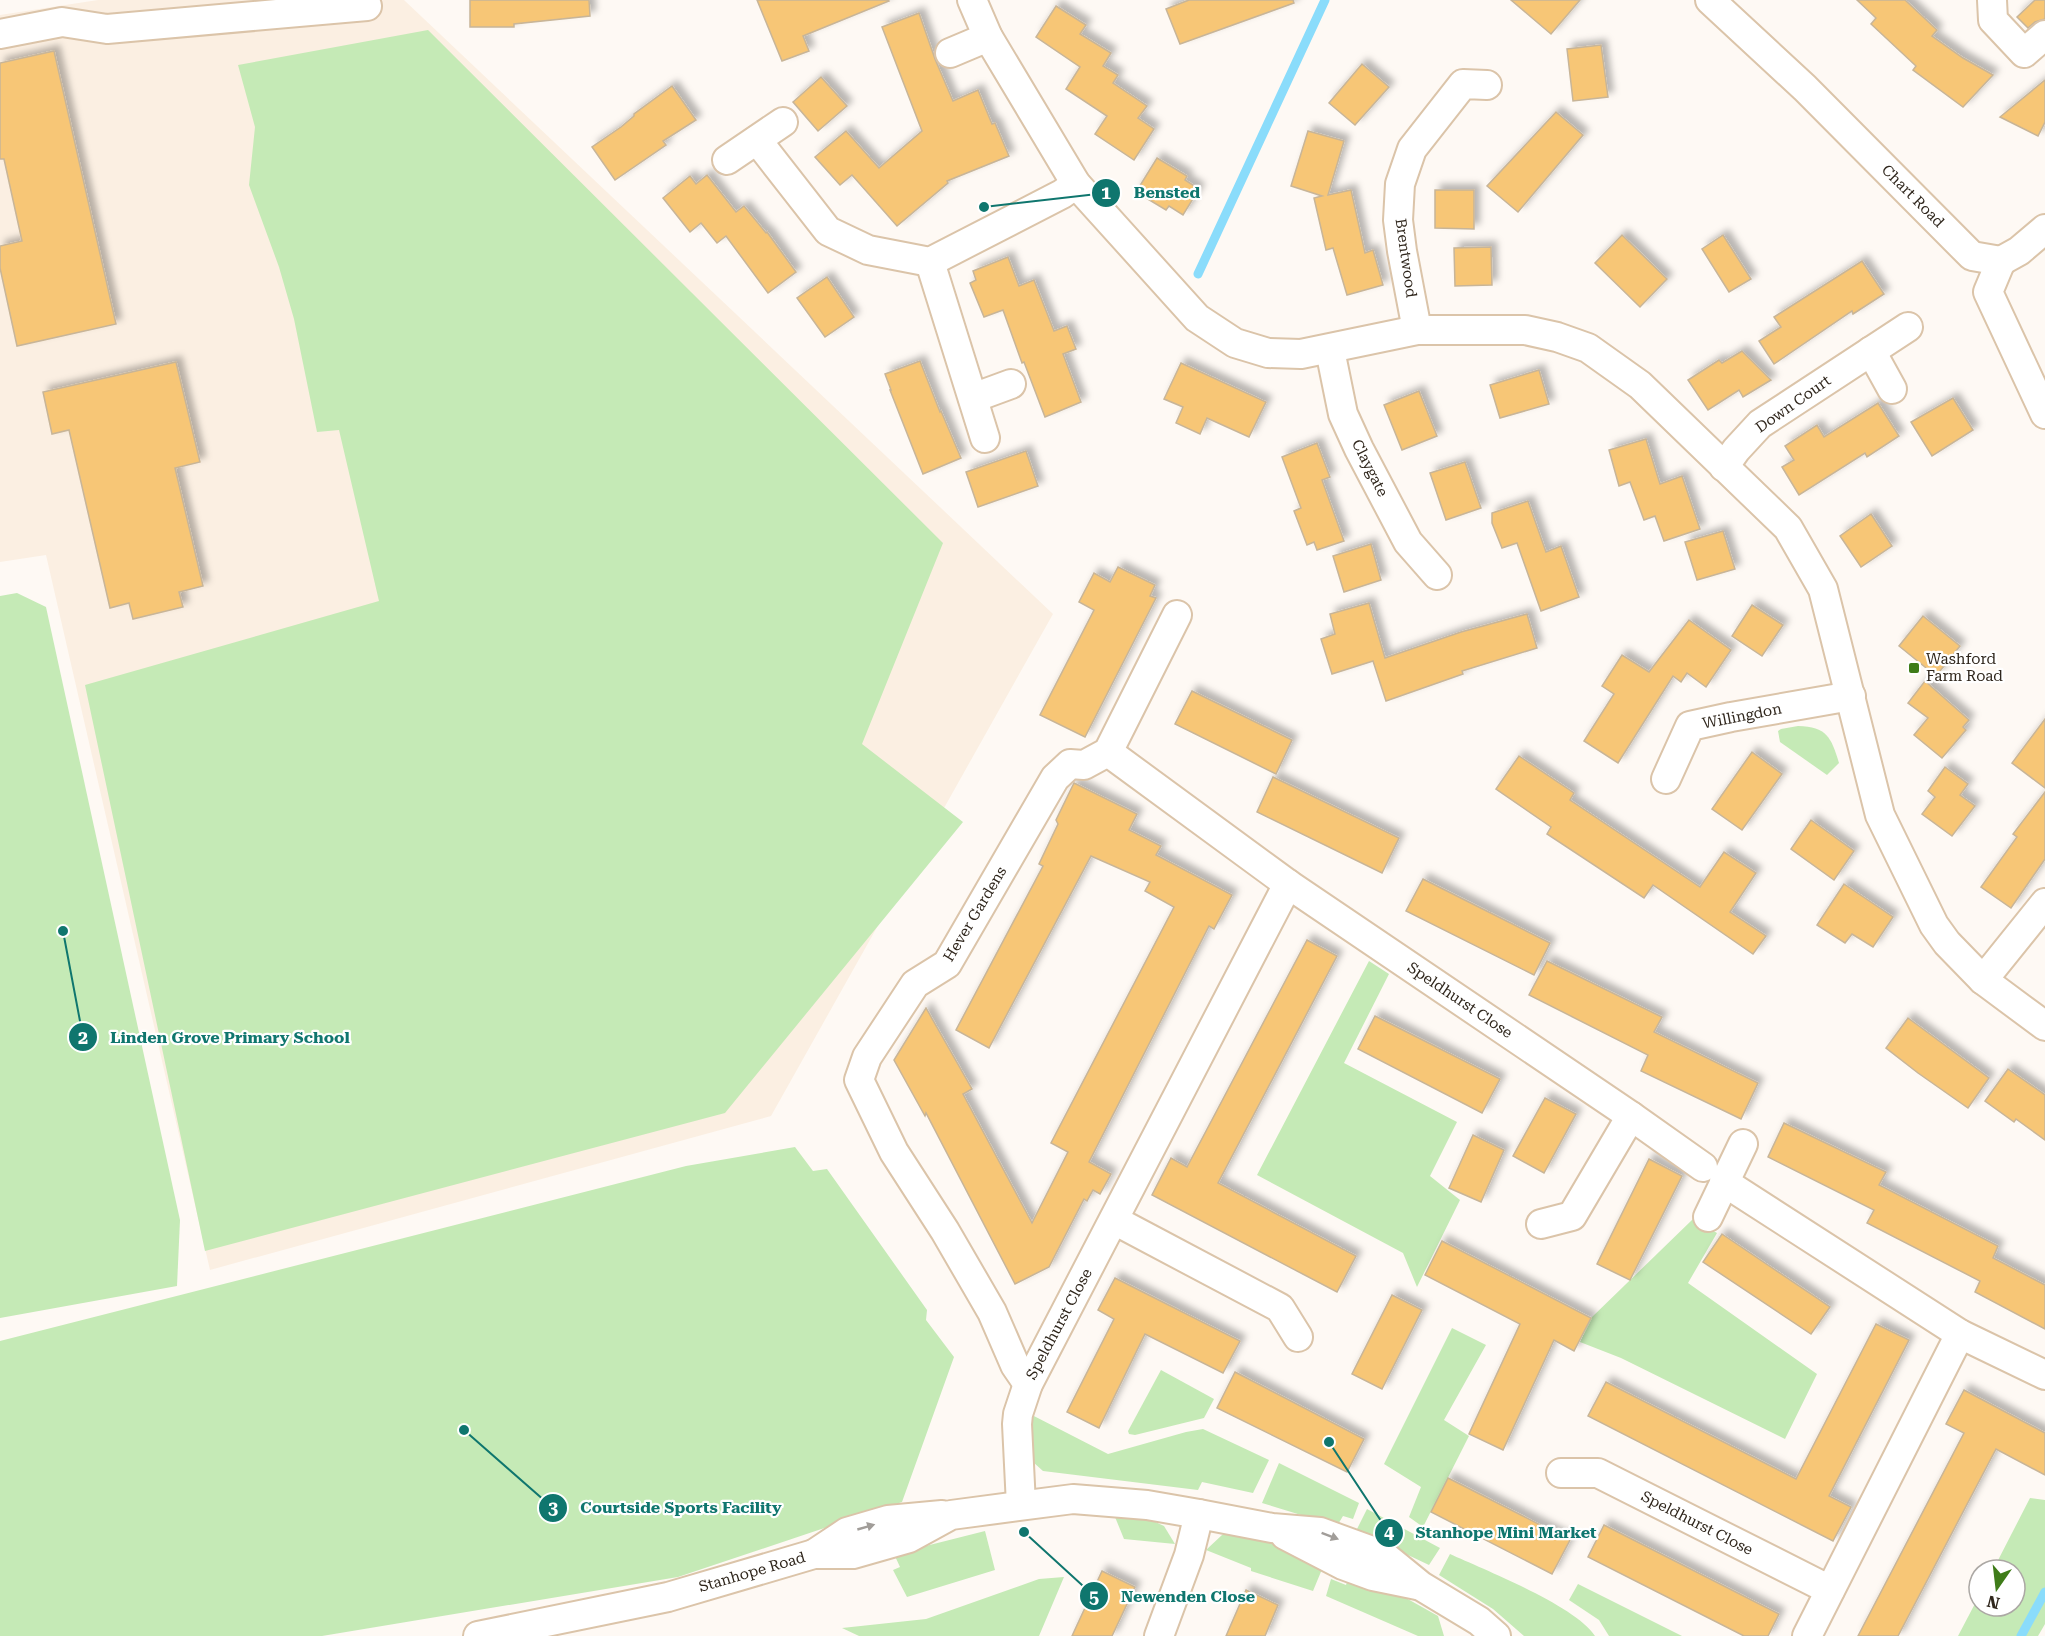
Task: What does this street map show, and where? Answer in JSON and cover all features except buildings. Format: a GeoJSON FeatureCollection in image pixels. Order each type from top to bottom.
{"type":"FeatureCollection","features":[{"type":"Feature","properties":{"kind":"street"},"geometry":{"type":"LineString","coordinates":[[972,0],[988,37],[1076,184],[1197,318],[1235,343],[1268,353],[1301,354],[1330,350],[1417,330],[1525,330],[1557,337],[1588,348],[1640,385],[1788,528],[1824,589],[1880,814],[1934,925],[1947,944],[1983,980],[2045,1026]]}},
{"type":"Feature","properties":{"kind":"street","name":"Chart Road"},"geometry":{"type":"LineString","coordinates":[[1710,0],[1805,88],[1972,256],[2001,261]]}},
{"type":"Feature","properties":{"kind":"street"},"geometry":{"type":"LineString","coordinates":[[1992,0],[1993,20],[2024,53],[2045,35]]}},
{"type":"Feature","properties":{"kind":"street"},"geometry":{"type":"LineString","coordinates":[[0,34],[62,22],[106,29],[367,6]]}},
{"type":"Feature","properties":{"kind":"street"},"geometry":{"type":"LineString","coordinates":[[950,53],[988,37]]}},
{"type":"Feature","properties":{"kind":"street","name":"Brentwood"},"geometry":{"type":"LineString","coordinates":[[1417,330],[1398,220],[1400,184],[1412,149],[1463,84],[1487,85]]}},
{"type":"Feature","properties":{"kind":"street"},"geometry":{"type":"LineString","coordinates":[[727,160],[783,122]]}},
{"type":"Feature","properties":{"kind":"street"},"geometry":{"type":"LineString","coordinates":[[757,140],[828,231],[868,250],[930,262],[1062,194],[1076,184]]}},
{"type":"Feature","properties":{"kind":"street"},"geometry":{"type":"LineString","coordinates":[[2045,229],[2019,251],[2001,261],[1988,292],[2045,414]]}},
{"type":"Feature","properties":{"kind":"street"},"geometry":{"type":"LineString","coordinates":[[930,262],[985,438]]}},
{"type":"Feature","properties":{"kind":"street","name":"Down Court"},"geometry":{"type":"LineString","coordinates":[[1724,467],[1760,424],[1908,327]]}},
{"type":"Feature","properties":{"kind":"street","name":"Claygate"},"geometry":{"type":"LineString","coordinates":[[1330,350],[1342,414],[1408,542],[1437,575]]}},
{"type":"Feature","properties":{"kind":"street"},"geometry":{"type":"LineString","coordinates":[[1871,351],[1892,389]]}},
{"type":"Feature","properties":{"kind":"street"},"geometry":{"type":"LineString","coordinates":[[973,398],[1011,384]]}},
{"type":"Feature","properties":{"kind":"street"},"geometry":{"type":"LineString","coordinates":[[1108,752],[1177,615]]}},
{"type":"Feature","properties":{"kind":"street","name":"Willingdon"},"geometry":{"type":"LineString","coordinates":[[1666,779],[1690,726],[1851,696]]}},
{"type":"Feature","properties":{"kind":"street","name":"Speldhurst Close"},"geometry":{"type":"LineString","coordinates":[[1108,752],[1288,884],[1631,1116],[1713,1175],[1960,1334],[2045,1375]]}},
{"type":"Feature","properties":{"kind":"street","name":"Hever Gardens"},"geometry":{"type":"LineString","coordinates":[[1028,1384],[1015,1365],[992,1312],[945,1231],[894,1152],[859,1080],[867,1057],[915,984],[947,964],[1055,778],[1070,764],[1084,765],[1108,752]]}},
{"type":"Feature","properties":{"kind":"street","name":"Speldhurst Close"},"geometry":{"type":"LineString","coordinates":[[1021,1505],[1017,1424],[1028,1384],[1288,884]]}},
{"type":"Feature","properties":{"kind":"street"},"geometry":{"type":"LineString","coordinates":[[1983,980],[2045,903]]}},
{"type":"Feature","properties":{"kind":"street"},"geometry":{"type":"LineString","coordinates":[[1541,1224],[1572,1216],[1631,1116]]}},
{"type":"Feature","properties":{"kind":"street"},"geometry":{"type":"LineString","coordinates":[[1708,1217],[1713,1175],[1743,1144]]}},
{"type":"Feature","properties":{"kind":"street"},"geometry":{"type":"LineString","coordinates":[[1114,1220],[1280,1308],[1298,1337]]}},
{"type":"Feature","properties":{"kind":"street"},"geometry":{"type":"LineString","coordinates":[[1808,1636],[1960,1334]]}},
{"type":"Feature","properties":{"kind":"street","name":"Speldhurst Close"},"geometry":{"type":"LineString","coordinates":[[1560,1473],[1599,1473],[1830,1590]]}},
{"type":"Feature","properties":{"kind":"street"},"geometry":{"type":"LineString","coordinates":[[1021,1505],[1073,1499],[1147,1506],[1272,1528],[1320,1532],[1383,1555],[1481,1631]]}},
{"type":"Feature","properties":{"kind":"street","name":"Stanhope Road"},"geometry":{"type":"LineString","coordinates":[[478,1636],[564,1628],[814,1554],[847,1532],[888,1520],[951,1515],[1021,1505]]}},
{"type":"Feature","properties":{"kind":"street"},"geometry":{"type":"LineString","coordinates":[[1159,1636],[1189,1556],[1199,1514]]}},
{"type":"Feature","properties":{"kind":"shaded area"},"geometry":{"type":"Polygon","coordinates":[[[98,0],[404,0],[1053,614],[771,1116],[210,1270],[46,555],[0,562],[0,15],[98,0]]]}},
{"type":"Feature","properties":{"kind":"green space"},"geometry":{"type":"Polygon","coordinates":[[[428,30],[943,543],[862,744],[963,822],[725,1113],[205,1251],[85,685],[379,601],[339,430],[317,432],[294,319],[279,267],[249,185],[255,127],[238,65],[428,30]]]}},
{"type":"Feature","properties":{"kind":"green space"},"geometry":{"type":"Polygon","coordinates":[[[17,593],[46,607],[180,1220],[177,1286],[0,1318],[0,596],[17,593]]]}},
{"type":"Feature","properties":{"kind":"green space"},"geometry":{"type":"Polygon","coordinates":[[[1798,726],[1822,731],[1830,740],[1839,763],[1827,775],[1780,742],[1778,731],[1798,726]]]}},
{"type":"Feature","properties":{"kind":"green space"},"geometry":{"type":"Polygon","coordinates":[[[1369,961],[1389,974],[1344,1063],[1457,1122],[1430,1176],[1460,1200],[1417,1287],[1403,1253],[1257,1175],[1369,961]]]}},
{"type":"Feature","properties":{"kind":"green space"},"geometry":{"type":"Polygon","coordinates":[[[795,1147],[813,1171],[827,1169],[927,1310],[926,1320],[954,1357],[902,1502],[678,1577],[322,1636],[0,1636],[0,1341],[686,1166],[795,1147]]]}},
{"type":"Feature","properties":{"kind":"green space"},"geometry":{"type":"Polygon","coordinates":[[[1693,1219],[1717,1233],[1688,1283],[1817,1374],[1785,1439],[1621,1358],[1580,1342],[1591,1318],[1693,1219]]]}},
{"type":"Feature","properties":{"kind":"green space"},"geometry":{"type":"Polygon","coordinates":[[[1452,1328],[1486,1345],[1444,1420],[1469,1436],[1423,1527],[1409,1517],[1421,1487],[1384,1464],[1452,1328]]]}},
{"type":"Feature","properties":{"kind":"green space"},"geometry":{"type":"Polygon","coordinates":[[[1161,1370],[1214,1399],[1204,1418],[1135,1435],[1129,1434],[1128,1431],[1161,1370]]]}},
{"type":"Feature","properties":{"kind":"green space"},"geometry":{"type":"Polygon","coordinates":[[[1030,1414],[1108,1454],[1203,1429],[1269,1460],[1253,1493],[1202,1482],[1198,1490],[1043,1471],[1033,1462],[1030,1414]]]}},
{"type":"Feature","properties":{"kind":"green space"},"geometry":{"type":"Polygon","coordinates":[[[1279,1463],[1359,1503],[1353,1519],[1343,1516],[1337,1526],[1262,1503],[1279,1463]]]}},
{"type":"Feature","properties":{"kind":"green space"},"geometry":{"type":"Polygon","coordinates":[[[2030,1498],[2045,1500],[2045,1624],[2038,1636],[1958,1636],[1967,1618],[2027,1618],[2027,1558],[1999,1558],[2030,1498]]]}},
{"type":"Feature","properties":{"kind":"green space"},"geometry":{"type":"Polygon","coordinates":[[[1367,1509],[1440,1548],[1429,1565],[1355,1533],[1367,1509]]]}},
{"type":"Feature","properties":{"kind":"green space"},"geometry":{"type":"Polygon","coordinates":[[[1115,1517],[1149,1519],[1164,1526],[1175,1544],[1124,1539],[1115,1517]]]}},
{"type":"Feature","properties":{"kind":"green space"},"geometry":{"type":"Polygon","coordinates":[[[985,1531],[995,1570],[907,1597],[893,1570],[900,1567],[894,1554],[985,1531]]]}},
{"type":"Feature","properties":{"kind":"green space"},"geometry":{"type":"Polygon","coordinates":[[[1233,1533],[1275,1541],[1325,1562],[1313,1591],[1251,1571],[1251,1568],[1206,1550],[1222,1535],[1233,1533]]]}},
{"type":"Feature","properties":{"kind":"green space"},"geometry":{"type":"Polygon","coordinates":[[[1450,1554],[1550,1601],[1585,1625],[1595,1636],[1524,1636],[1493,1609],[1439,1575],[1450,1554]]]}},
{"type":"Feature","properties":{"kind":"green space"},"geometry":{"type":"Polygon","coordinates":[[[1350,1573],[1372,1579],[1438,1616],[1444,1636],[1418,1636],[1326,1596],[1331,1579],[1346,1585],[1350,1573]]]}},
{"type":"Feature","properties":{"kind":"green space"},"geometry":{"type":"Polygon","coordinates":[[[1064,1577],[1039,1636],[859,1636],[842,1628],[926,1619],[1039,1579],[1064,1577]]]}},
{"type":"Feature","properties":{"kind":"green space"},"geometry":{"type":"Polygon","coordinates":[[[1578,1584],[1682,1636],[1609,1636],[1599,1620],[1569,1600],[1578,1584]]]}},
{"type":"Feature","properties":{"kind":"waterway"},"geometry":{"type":"LineString","coordinates":[[1198,274],[1325,0]]}},
{"type":"Feature","properties":{"kind":"waterway"},"geometry":{"type":"LineString","coordinates":[[2021,1636],[2045,1592]]}},
{"type":"Feature","properties":{"kind":"place","name":"Bensted"},"geometry":{"type":"Point","coordinates":[984,207]}},
{"type":"Feature","properties":{"kind":"place","name":"Washford Farm Road"},"geometry":{"type":"Point","coordinates":[1914,668]}},
{"type":"Feature","properties":{"kind":"place","name":"Linden Grove Primary School"},"geometry":{"type":"Point","coordinates":[63,931]}},
{"type":"Feature","properties":{"kind":"place","name":"Courtside Sports Facility"},"geometry":{"type":"Point","coordinates":[464,1430]}},
{"type":"Feature","properties":{"kind":"place","name":"Stanhope Mini Market"},"geometry":{"type":"Point","coordinates":[1329,1442]}},
{"type":"Feature","properties":{"kind":"place","name":"Newenden Close"},"geometry":{"type":"Point","coordinates":[1024,1532]}}]}
